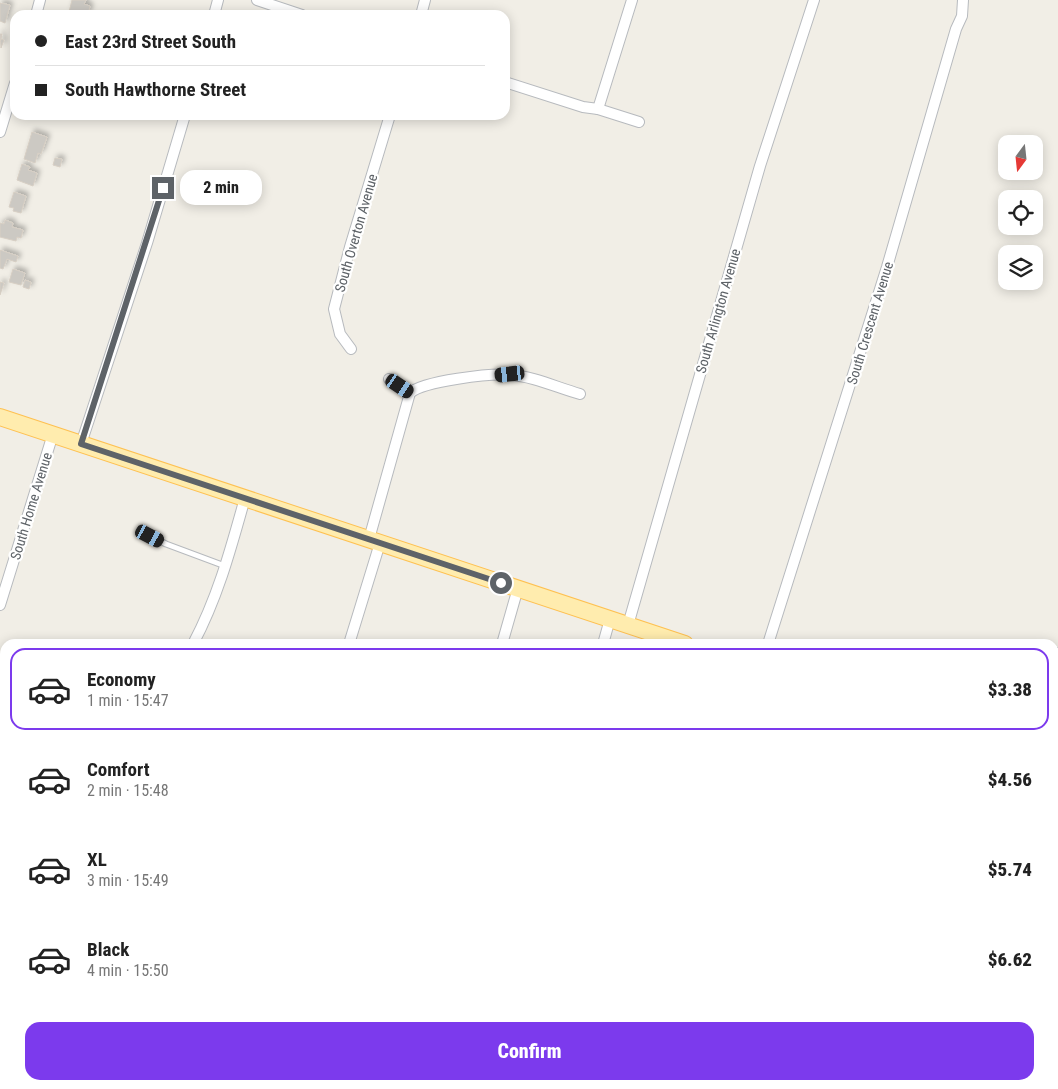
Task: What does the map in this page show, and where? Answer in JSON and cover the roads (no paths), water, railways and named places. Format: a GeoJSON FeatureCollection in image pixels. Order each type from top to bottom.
{"type":"FeatureCollection","features":[{"type":"Feature","properties":{"kind":"main road"},"geometry":{"type":"LineString","coordinates":[[0,417],[670,639]]}},
{"type":"Feature","properties":{"kind":"street"},"geometry":{"type":"LineString","coordinates":[[257,0],[287,10]]}},
{"type":"Feature","properties":{"kind":"street"},"geometry":{"type":"LineString","coordinates":[[598,110],[632,0]]}},
{"type":"Feature","properties":{"kind":"street","name":"South Arlington Avenue"},"geometry":{"type":"LineString","coordinates":[[628,625],[760,166],[814,0]]}},
{"type":"Feature","properties":{"kind":"street","name":"South Crescent Avenue"},"geometry":{"type":"LineString","coordinates":[[770,639],[887,267],[956,29],[962,16],[963,0]]}},
{"type":"Feature","properties":{"kind":"street"},"geometry":{"type":"LineString","coordinates":[[510,84],[583,107],[639,122]]}},
{"type":"Feature","properties":{"kind":"street"},"geometry":{"type":"LineString","coordinates":[[0,132],[10,99]]}},
{"type":"Feature","properties":{"kind":"street"},"geometry":{"type":"LineString","coordinates":[[81,444],[147,243],[184,120]]}},
{"type":"Feature","properties":{"kind":"street","name":"South Overton Avenue"},"geometry":{"type":"LineString","coordinates":[[351,349],[340,334],[334,309],[350,247],[388,120]]}},
{"type":"Feature","properties":{"kind":"street"},"geometry":{"type":"LineString","coordinates":[[350,639],[410,393],[417,387],[435,382],[510,374],[580,394]]}},
{"type":"Feature","properties":{"kind":"street"},"geometry":{"type":"LineString","coordinates":[[389,379],[410,393]]}},
{"type":"Feature","properties":{"kind":"street","name":"South Home Avenue"},"geometry":{"type":"LineString","coordinates":[[0,605],[53,434]]}},
{"type":"Feature","properties":{"kind":"street"},"geometry":{"type":"LineString","coordinates":[[196,639],[208,616],[226,566],[245,498]]}},
{"type":"Feature","properties":{"kind":"street"},"geometry":{"type":"LineString","coordinates":[[503,639],[518,588]]}},
{"type":"Feature","properties":{"kind":"street"},"geometry":{"type":"LineString","coordinates":[[604,639],[610,619]]}},
{"type":"Feature","properties":{"kind":"lane"},"geometry":{"type":"LineString","coordinates":[[150,536],[166,544],[226,566]]}}]}
